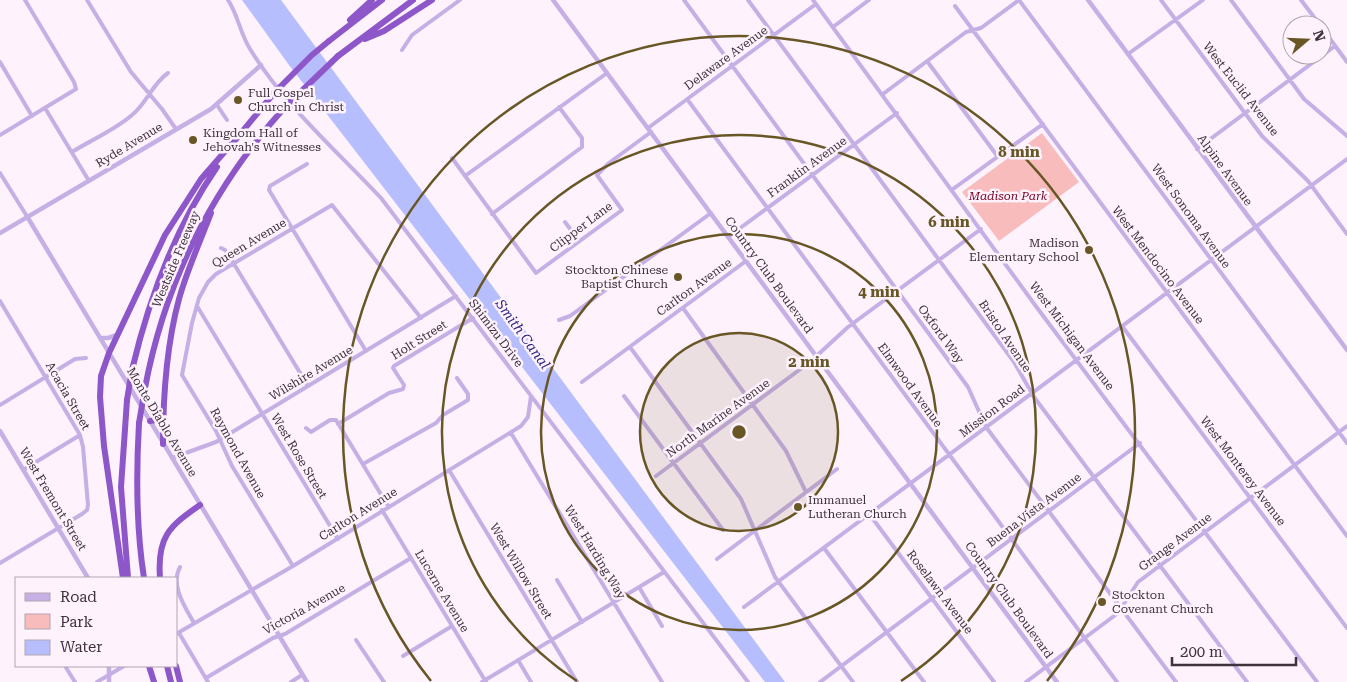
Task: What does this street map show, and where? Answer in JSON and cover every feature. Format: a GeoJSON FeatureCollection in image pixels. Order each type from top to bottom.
{"type":"FeatureCollection","features":[{"type":"Feature","properties":{"kind":"highway"},"geometry":{"type":"LineString","coordinates":[[339,32],[372,0]]}},
{"type":"Feature","properties":{"kind":"highway","name":"Westside Freeway"},"geometry":{"type":"LineString","coordinates":[[128,577],[121,487],[127,400],[132,370],[150,305],[174,243],[206,184],[234,141],[274,93],[312,55],[382,0]]}},
{"type":"Feature","properties":{"kind":"highway","name":"Westside Freeway"},"geometry":{"type":"LineString","coordinates":[[144,577],[137,492],[140,423],[145,388],[162,318],[197,231],[256,140],[285,107],[338,56],[413,0]]}},
{"type":"Feature","properties":{"kind":"highway"},"geometry":{"type":"LineString","coordinates":[[355,44],[384,31],[432,0]]}},
{"type":"Feature","properties":{"kind":"highway"},"geometry":{"type":"LineString","coordinates":[[123,577],[100,397],[101,376],[109,353],[173,221],[201,179],[234,141]]}},
{"type":"Feature","properties":{"kind":"highway"},"geometry":{"type":"LineString","coordinates":[[163,444],[163,412],[168,347],[177,304],[218,196]]}},
{"type":"Feature","properties":{"kind":"highway"},"geometry":{"type":"LineString","coordinates":[[150,421],[156,420],[163,412]]}},
{"type":"Feature","properties":{"kind":"highway"},"geometry":{"type":"LineString","coordinates":[[160,577],[160,554],[169,530],[179,520],[200,506]]}},
{"type":"Feature","properties":{"kind":"highway"},"geometry":{"type":"LineString","coordinates":[[149,667],[154,682]]}},
{"type":"Feature","properties":{"kind":"highway"},"geometry":{"type":"LineString","coordinates":[[167,667],[171,682]]}},
{"type":"Feature","properties":{"kind":"highway"},"geometry":{"type":"LineString","coordinates":[[176,667],[180,682]]}},
{"type":"Feature","properties":{"kind":"street"},"geometry":{"type":"LineString","coordinates":[[0,135],[76,88],[25,0]]}},
{"type":"Feature","properties":{"kind":"street"},"geometry":{"type":"LineString","coordinates":[[87,0],[131,72],[176,129]]}},
{"type":"Feature","properties":{"kind":"street","name":"Shimizu Drive"},"geometry":{"type":"LineString","coordinates":[[228,0],[238,19],[242,34],[261,65],[304,120],[381,198],[748,682]]}},
{"type":"Feature","properties":{"kind":"street"},"geometry":{"type":"LineString","coordinates":[[402,50],[412,36],[460,0]]}},
{"type":"Feature","properties":{"kind":"street","name":"Country Club Boulevard"},"geometry":{"type":"LineString","coordinates":[[553,0],[1057,682]]}},
{"type":"Feature","properties":{"kind":"street","name":"Oxford Way"},"geometry":{"type":"LineString","coordinates":[[684,0],[968,387],[986,427],[1176,682]]}},
{"type":"Feature","properties":{"kind":"street","name":"Bristol Avenue"},"geometry":{"type":"LineString","coordinates":[[748,0],[1014,362],[1032,393],[1094,478],[1247,682]]}},
{"type":"Feature","properties":{"kind":"street"},"geometry":{"type":"LineString","coordinates":[[833,27],[869,0]]}},
{"type":"Feature","properties":{"kind":"street"},"geometry":{"type":"LineString","coordinates":[[883,94],[966,32],[981,28],[1019,0]]}},
{"type":"Feature","properties":{"kind":"street","name":"West Sonoma Avenue"},"geometry":{"type":"LineString","coordinates":[[1019,0],[1347,443]]}},
{"type":"Feature","properties":{"kind":"street","name":"Alpine Avenue"},"geometry":{"type":"LineString","coordinates":[[1088,0],[1347,350]]}},
{"type":"Feature","properties":{"kind":"street","name":"West Euclid Avenue"},"geometry":{"type":"LineString","coordinates":[[1161,0],[1262,136],[1311,185],[1347,234]]}},
{"type":"Feature","properties":{"kind":"street"},"geometry":{"type":"LineString","coordinates":[[1128,54],[1203,0]]}},
{"type":"Feature","properties":{"kind":"street"},"geometry":{"type":"LineString","coordinates":[[1231,0],[1307,102],[1347,136]]}},
{"type":"Feature","properties":{"kind":"street"},"geometry":{"type":"LineString","coordinates":[[1301,0],[1312,15]]}},
{"type":"Feature","properties":{"kind":"street","name":"Delaware Avenue"},"geometry":{"type":"LineString","coordinates":[[649,130],[687,99],[774,35],[814,2]]}},
{"type":"Feature","properties":{"kind":"street","name":"West Michigan Avenue"},"geometry":{"type":"LineString","coordinates":[[814,2],[1317,682]]}},
{"type":"Feature","properties":{"kind":"street","name":"West Mendocino Avenue"},"geometry":{"type":"LineString","coordinates":[[955,6],[1347,536]]}},
{"type":"Feature","properties":{"kind":"street"},"geometry":{"type":"LineString","coordinates":[[1332,42],[1347,62]]}},
{"type":"Feature","properties":{"kind":"street"},"geometry":{"type":"LineString","coordinates":[[1197,149],[1335,46]]}},
{"type":"Feature","properties":{"kind":"street"},"geometry":{"type":"LineString","coordinates":[[927,61],[998,157]]}},
{"type":"Feature","properties":{"kind":"street"},"geometry":{"type":"LineString","coordinates":[[0,62],[32,116]]}},
{"type":"Feature","properties":{"kind":"street","name":"Ryde Avenue"},"geometry":{"type":"LineString","coordinates":[[0,233],[217,104],[261,65]]}},
{"type":"Feature","properties":{"kind":"street"},"geometry":{"type":"LineString","coordinates":[[72,152],[132,115],[153,87],[168,73]]}},
{"type":"Feature","properties":{"kind":"street"},"geometry":{"type":"LineString","coordinates":[[465,176],[607,73]]}},
{"type":"Feature","properties":{"kind":"street","name":"Elmwood Avenue"},"geometry":{"type":"LineString","coordinates":[[687,99],[1117,682]]}},
{"type":"Feature","properties":{"kind":"street"},"geometry":{"type":"LineString","coordinates":[[217,104],[227,120]]}},
{"type":"Feature","properties":{"kind":"street"},"geometry":{"type":"LineString","coordinates":[[45,108],[89,181]]}},
{"type":"Feature","properties":{"kind":"street"},"geometry":{"type":"LineString","coordinates":[[452,158],[492,214],[580,149],[583,144],[582,138],[560,108]]}},
{"type":"Feature","properties":{"kind":"street","name":"Franklin Avenue"},"geometry":{"type":"LineString","coordinates":[[728,237],[897,113]]}},
{"type":"Feature","properties":{"kind":"street"},"geometry":{"type":"LineString","coordinates":[[953,190],[1042,124]]}},
{"type":"Feature","properties":{"kind":"street","name":"Clipper Lane"},"geometry":{"type":"LineString","coordinates":[[492,214],[536,273],[622,210],[597,175],[649,130]]}},
{"type":"Feature","properties":{"kind":"street","name":"Mission Road"},"geometry":{"type":"LineString","coordinates":[[744,607],[1347,159]]}},
{"type":"Feature","properties":{"kind":"street"},"geometry":{"type":"LineString","coordinates":[[306,164],[270,186],[269,190],[366,351]]}},
{"type":"Feature","properties":{"kind":"street","name":"Monte Diablo Avenue"},"geometry":{"type":"LineString","coordinates":[[0,173],[307,682]]}},
{"type":"Feature","properties":{"kind":"street","name":"Queen Avenue"},"geometry":{"type":"LineString","coordinates":[[187,346],[197,306],[208,282],[234,264],[330,206],[335,206],[421,318]]}},
{"type":"Feature","properties":{"kind":"street"},"geometry":{"type":"LineString","coordinates":[[559,320],[570,316],[711,213]]}},
{"type":"Feature","properties":{"kind":"street"},"geometry":{"type":"LineString","coordinates":[[565,222],[579,241]]}},
{"type":"Feature","properties":{"kind":"street","name":"North Marine Avenue"},"geometry":{"type":"LineString","coordinates":[[656,476],[754,405],[817,357],[852,324],[981,229]]}},
{"type":"Feature","properties":{"kind":"street"},"geometry":{"type":"LineString","coordinates":[[221,248],[225,250],[234,264],[308,386]]}},
{"type":"Feature","properties":{"kind":"street","name":"Carlton Avenue"},"geometry":{"type":"LineString","coordinates":[[582,382],[746,261]]}},
{"type":"Feature","properties":{"kind":"street","name":"Wilshire Avenue"},"geometry":{"type":"LineString","coordinates":[[172,458],[220,440],[456,296]]}},
{"type":"Feature","properties":{"kind":"street","name":"Acacia Street"},"geometry":{"type":"LineString","coordinates":[[0,301],[80,435],[83,447],[87,510],[58,528]]}},
{"type":"Feature","properties":{"kind":"street","name":"West Rose Street"},"geometry":{"type":"LineString","coordinates":[[197,306],[338,538]]}},
{"type":"Feature","properties":{"kind":"street"},"geometry":{"type":"LineString","coordinates":[[683,308],[786,451],[806,492]]}},
{"type":"Feature","properties":{"kind":"street","name":"Holt Street"},"geometry":{"type":"LineString","coordinates":[[306,428],[311,432],[333,419],[338,424],[390,392],[403,390],[404,385],[393,368],[394,366],[473,318]]}},
{"type":"Feature","properties":{"kind":"street","name":"West Monterey Avenue"},"geometry":{"type":"LineString","coordinates":[[1122,326],[1347,628]]}},
{"type":"Feature","properties":{"kind":"street"},"geometry":{"type":"LineString","coordinates":[[100,338],[108,338],[118,334]]}},
{"type":"Feature","properties":{"kind":"street","name":"Raymond Avenue"},"geometry":{"type":"LineString","coordinates":[[187,346],[182,374],[220,440],[232,466],[293,566]]}},
{"type":"Feature","properties":{"kind":"street"},"geometry":{"type":"LineString","coordinates":[[630,347],[741,499],[769,566],[853,682]]}},
{"type":"Feature","properties":{"kind":"street"},"geometry":{"type":"LineString","coordinates":[[0,405],[75,360],[86,358]]}},
{"type":"Feature","properties":{"kind":"street"},"geometry":{"type":"LineString","coordinates":[[363,464],[436,423],[443,415],[468,400],[468,394],[457,378]]}},
{"type":"Feature","properties":{"kind":"street","name":"Carlton Avenue"},"geometry":{"type":"LineString","coordinates":[[178,633],[293,566],[524,424],[528,417],[531,396]]}},
{"type":"Feature","properties":{"kind":"street"},"geometry":{"type":"LineString","coordinates":[[624,396],[723,530]]}},
{"type":"Feature","properties":{"kind":"street"},"geometry":{"type":"LineString","coordinates":[[338,424],[388,506]]}},
{"type":"Feature","properties":{"kind":"street","name":"Grange Avenue"},"geometry":{"type":"LineString","coordinates":[[1026,682],[1118,613],[1138,582],[1347,426]]}},
{"type":"Feature","properties":{"kind":"street","name":"West Fremont Street"},"geometry":{"type":"LineString","coordinates":[[0,431],[87,577]]}},
{"type":"Feature","properties":{"kind":"street","name":"West Harding Way"},"geometry":{"type":"LineString","coordinates":[[511,432],[662,682]]}},
{"type":"Feature","properties":{"kind":"street"},"geometry":{"type":"LineString","coordinates":[[23,470],[80,435]]}},
{"type":"Feature","properties":{"kind":"street","name":"Buena Vista Avenue"},"geometry":{"type":"LineString","coordinates":[[820,682],[1140,443]]}},
{"type":"Feature","properties":{"kind":"street"},"geometry":{"type":"LineString","coordinates":[[717,559],[837,469]]}},
{"type":"Feature","properties":{"kind":"street","name":"West Willow Street"},"geometry":{"type":"LineString","coordinates":[[449,470],[577,682]]}},
{"type":"Feature","properties":{"kind":"street","name":"Lucerne Avenue"},"geometry":{"type":"LineString","coordinates":[[382,510],[484,681]]}},
{"type":"Feature","properties":{"kind":"street","name":"Roselawn Avenue"},"geometry":{"type":"LineString","coordinates":[[870,515],[994,682]]}},
{"type":"Feature","properties":{"kind":"street"},"geometry":{"type":"LineString","coordinates":[[0,562],[58,528]]}},
{"type":"Feature","properties":{"kind":"street"},"geometry":{"type":"LineString","coordinates":[[824,548],[924,682]]}},
{"type":"Feature","properties":{"kind":"street","name":"Victoria Avenue"},"geometry":{"type":"LineString","coordinates":[[207,680],[411,558]]}},
{"type":"Feature","properties":{"kind":"street"},"geometry":{"type":"LineString","coordinates":[[177,577],[180,566]]}},
{"type":"Feature","properties":{"kind":"street"},"geometry":{"type":"LineString","coordinates":[[484,681],[664,572]]}},
{"type":"Feature","properties":{"kind":"street"},"geometry":{"type":"LineString","coordinates":[[557,580],[582,622]]}},
{"type":"Feature","properties":{"kind":"street"},"geometry":{"type":"LineString","coordinates":[[178,585],[180,599],[194,623]]}},
{"type":"Feature","properties":{"kind":"street"},"geometry":{"type":"LineString","coordinates":[[639,587],[662,626]]}},
{"type":"Feature","properties":{"kind":"street"},"geometry":{"type":"LineString","coordinates":[[403,656],[452,626]]}},
{"type":"Feature","properties":{"kind":"street"},"geometry":{"type":"LineString","coordinates":[[178,633],[207,680]]}},
{"type":"Feature","properties":{"kind":"street"},"geometry":{"type":"LineString","coordinates":[[356,640],[384,682]]}},
{"type":"Feature","properties":{"kind":"street"},"geometry":{"type":"LineString","coordinates":[[518,660],[531,682]]}},
{"type":"Feature","properties":{"kind":"street"},"geometry":{"type":"LineString","coordinates":[[67,667],[75,682]]}},
{"type":"Feature","properties":{"kind":"street"},"geometry":{"type":"LineString","coordinates":[[109,667],[109,682]]}},
{"type":"Feature","properties":{"kind":"street"},"geometry":{"type":"LineString","coordinates":[[97,682],[122,667]]}},
{"type":"Feature","properties":{"kind":"street"},"geometry":{"type":"LineString","coordinates":[[291,682],[302,675]]}},
{"type":"Feature","properties":{"kind":"green space","name":"Madison Park"},"geometry":{"type":"Polygon","coordinates":[[[1042,133],[1079,182],[999,241],[962,192],[1042,133]]]}},
{"type":"Feature","properties":{"kind":"water","name":"Smith Canal"},"geometry":{"type":"Polygon","coordinates":[[[242,0],[281,0],[785,682],[765,682],[289,65],[242,0]]]}},
{"type":"Feature","properties":{"kind":"place","name":"Full Gospel Church in Christ"},"geometry":{"type":"Point","coordinates":[238,100]}},
{"type":"Feature","properties":{"kind":"place","name":"Kingdom Hall of Jehovah's Witnesses"},"geometry":{"type":"Point","coordinates":[193,140]}},
{"type":"Feature","properties":{"kind":"place","name":"Madison Elementary School"},"geometry":{"type":"Point","coordinates":[1089,250]}},
{"type":"Feature","properties":{"kind":"place","name":"Stockton Chinese Baptist Church"},"geometry":{"type":"Point","coordinates":[678,277]}},
{"type":"Feature","properties":{"kind":"place","name":"Immanuel Lutheran Church"},"geometry":{"type":"Point","coordinates":[798,507]}},
{"type":"Feature","properties":{"kind":"place","name":"Stockton Covenant Church"},"geometry":{"type":"Point","coordinates":[1102,602]}}]}
